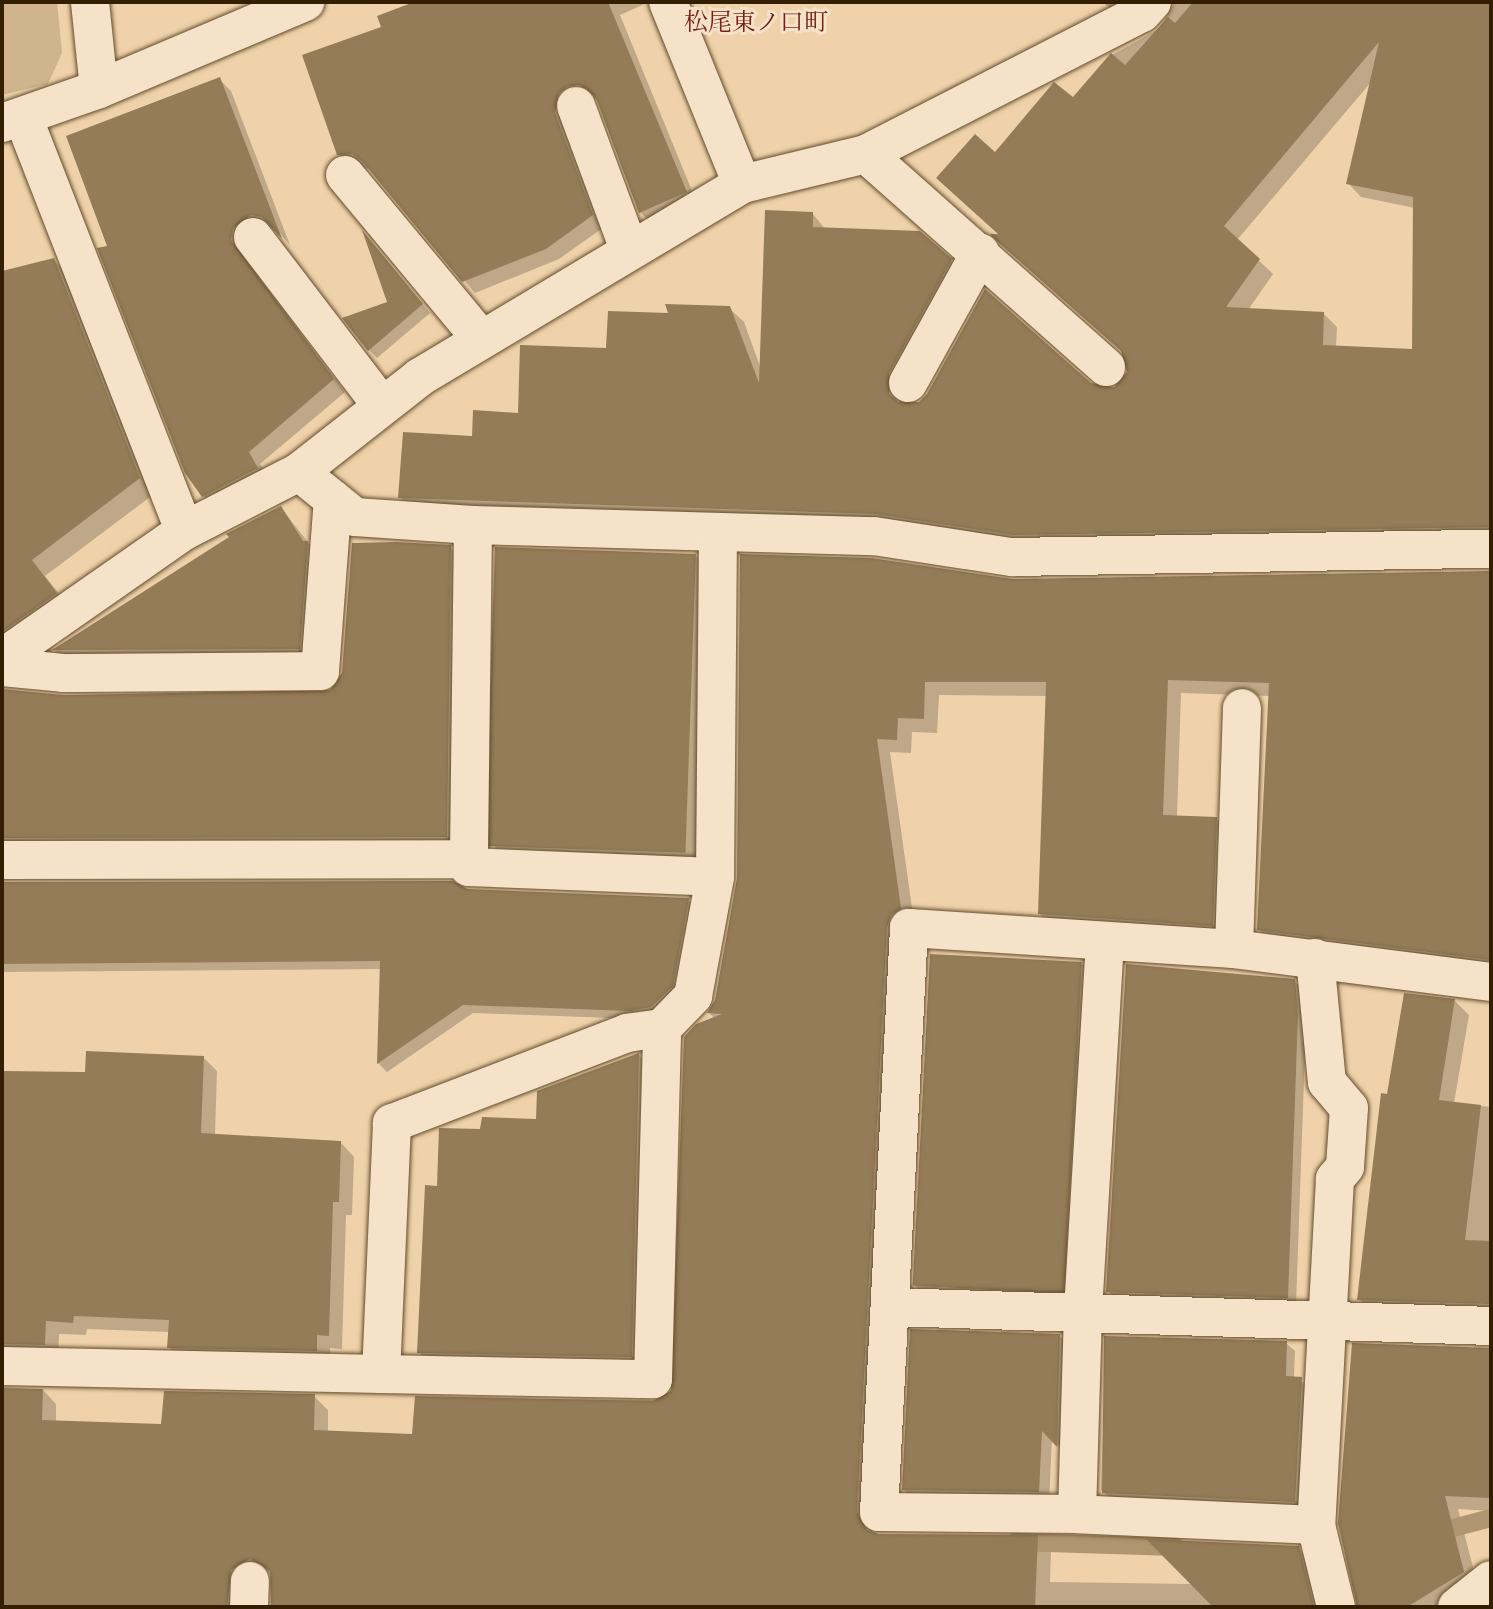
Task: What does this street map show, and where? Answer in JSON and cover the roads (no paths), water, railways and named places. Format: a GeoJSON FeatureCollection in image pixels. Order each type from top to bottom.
{"type":"FeatureCollection","features":[{"type":"Feature","properties":{"kind":"street"},"geometry":{"type":"LineString","coordinates":[[90,2],[99,89]]}},
{"type":"Feature","properties":{"kind":"street"},"geometry":{"type":"LineString","coordinates":[[184,531],[13,120],[99,89],[305,2]]}},
{"type":"Feature","properties":{"kind":"street"},"geometry":{"type":"LineString","coordinates":[[668,2],[742,184]]}},
{"type":"Feature","properties":{"kind":"street"},"geometry":{"type":"LineString","coordinates":[[2,659],[184,531],[299,472],[382,406],[481,339],[742,184],[866,154],[1142,13],[1152,2]]}},
{"type":"Feature","properties":{"kind":"street"},"geometry":{"type":"LineString","coordinates":[[576,106],[629,249]]}},
{"type":"Feature","properties":{"kind":"street"},"geometry":{"type":"LineString","coordinates":[[866,154],[1106,367]]}},
{"type":"Feature","properties":{"kind":"street"},"geometry":{"type":"LineString","coordinates":[[345,175],[481,339]]}},
{"type":"Feature","properties":{"kind":"street"},"geometry":{"type":"LineString","coordinates":[[253,237],[382,406]]}},
{"type":"Feature","properties":{"kind":"street"},"geometry":{"type":"LineString","coordinates":[[908,383],[980,253]]}},
{"type":"Feature","properties":{"kind":"street"},"geometry":{"type":"LineString","coordinates":[[299,472],[355,517],[473,525],[874,537],[1012,557],[1219,557],[1331,548],[1491,549]]}},
{"type":"Feature","properties":{"kind":"street"},"geometry":{"type":"LineString","coordinates":[[2,667],[64,673],[320,671],[333,499]]}},
{"type":"Feature","properties":{"kind":"street"},"geometry":{"type":"LineString","coordinates":[[473,525],[469,867],[715,877]]}},
{"type":"Feature","properties":{"kind":"street"},"geometry":{"type":"LineString","coordinates":[[381,1374],[392,1123],[627,1033],[663,1028],[693,996],[715,877],[718,534]]}},
{"type":"Feature","properties":{"kind":"street"},"geometry":{"type":"LineString","coordinates":[[1234,948],[1242,708]]}},
{"type":"Feature","properties":{"kind":"street"},"geometry":{"type":"LineString","coordinates":[[2,860],[469,859]]}},
{"type":"Feature","properties":{"kind":"street"},"geometry":{"type":"LineString","coordinates":[[1316,1525],[1077,1514],[879,1512],[909,928],[1234,948],[1491,982]]}},
{"type":"Feature","properties":{"kind":"street"},"geometry":{"type":"LineString","coordinates":[[1077,1514],[1083,1311],[1105,942]]}},
{"type":"Feature","properties":{"kind":"street"},"geometry":{"type":"LineString","coordinates":[[1315,958],[1327,1082],[1349,1108],[1345,1167],[1335,1179],[1325,1319],[1316,1525],[1336,1607]]}},
{"type":"Feature","properties":{"kind":"street"},"geometry":{"type":"LineString","coordinates":[[2,1366],[653,1379],[663,1028]]}},
{"type":"Feature","properties":{"kind":"street"},"geometry":{"type":"LineString","coordinates":[[891,1307],[1491,1326]]}},
{"type":"Feature","properties":{"kind":"street"},"geometry":{"type":"LineString","coordinates":[[1457,1607],[1491,1580]]}},
{"type":"Feature","properties":{"kind":"waterway"},"geometry":{"type":"LineString","coordinates":[[1430,1534],[1491,1518]]}},
{"type":"Feature","properties":{"kind":"waterway"},"geometry":{"type":"LineString","coordinates":[[1015,1542],[1176,1547]]}},
{"type":"Feature","properties":{"kind":"district","name":"松尾東ノ口町"},"geometry":{"type":"Point","coordinates":[756,24]}}]}
